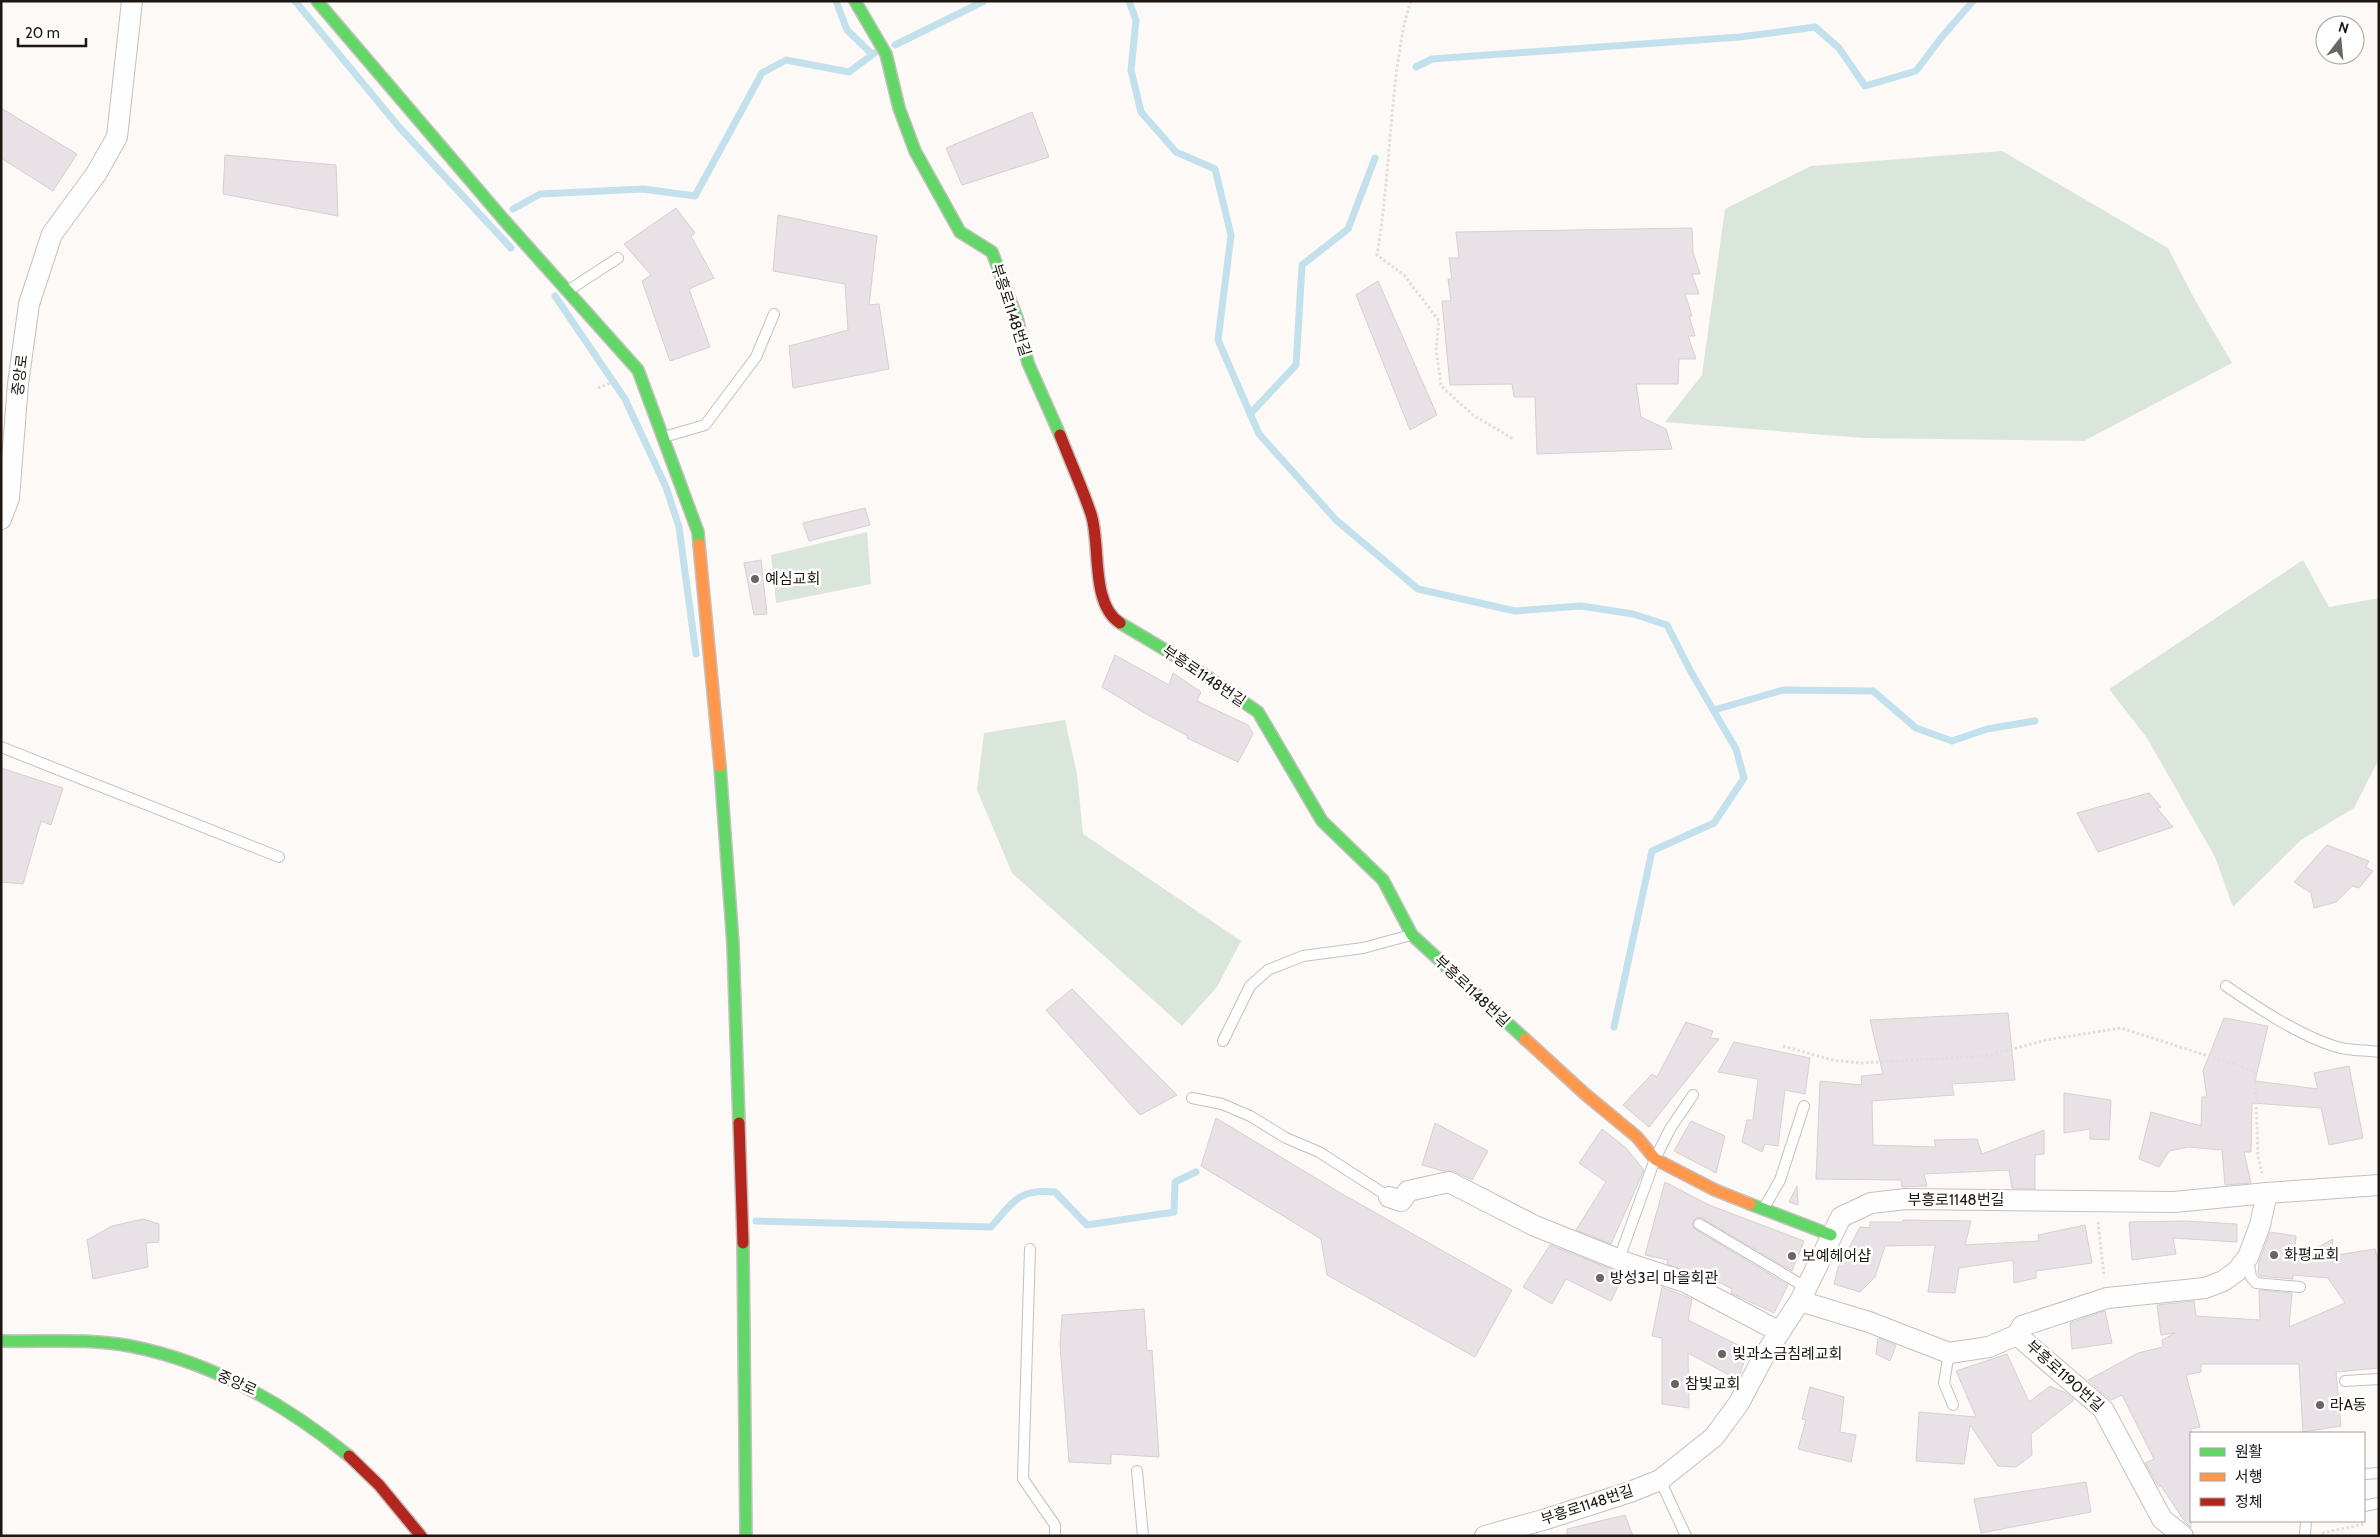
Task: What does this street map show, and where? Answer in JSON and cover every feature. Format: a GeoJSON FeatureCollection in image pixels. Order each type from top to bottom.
{"type":"FeatureCollection","features":[{"type":"Feature","properties":{"kind":"street","name":"중앙로"},"geometry":{"type":"LineString","coordinates":[[1,518],[9,498],[18,384],[29,304],[52,234],[96,174],[117,137],[132,1]]}},
{"type":"Feature","properties":{"kind":"street"},"geometry":{"type":"LineString","coordinates":[[318,1],[638,370],[698,532],[717,727],[733,944],[744,1310],[746,1536]]}},
{"type":"Feature","properties":{"kind":"street","name":"부흥로1148번길"},"geometry":{"type":"LineString","coordinates":[[855,1],[886,54],[899,108],[915,151],[960,232],[992,252],[1017,318],[1028,363],[1046,400],[1092,516],[1100,591],[1114,619],[1189,664],[1258,712],[1322,822],[1383,880],[1412,935],[1585,1094],[1637,1137],[1655,1159],[1715,1190],[1831,1235]]}},
{"type":"Feature","properties":{"kind":"street"},"geometry":{"type":"LineString","coordinates":[[1395,1203],[1408,1191],[1449,1182],[1535,1226],[1619,1259],[1685,1282],[1780,1332]]}},
{"type":"Feature","properties":{"kind":"street","name":"부흥로1148번길"},"geometry":{"type":"LineString","coordinates":[[1485,1536],[1543,1520],[1630,1492],[1660,1480],[1714,1437],[1739,1403],[1749,1381],[1804,1294],[1841,1217],[1871,1204],[1906,1200],[1974,1198],[2174,1202],[2379,1185]]}},
{"type":"Feature","properties":{"kind":"street"},"geometry":{"type":"LineString","coordinates":[[2018,1335],[2022,1326],[2107,1298],[2205,1288],[2223,1282],[2237,1271],[2248,1257],[2260,1225],[2267,1193]]}},
{"type":"Feature","properties":{"kind":"street","name":"부흥로1190번길"},"geometry":{"type":"LineString","coordinates":[[1804,1294],[1949,1353],[1989,1347],[2018,1335],[2103,1409],[2162,1518],[2183,1536]]}},
{"type":"Feature","properties":{"kind":"street","name":"중앙로"},"geometry":{"type":"LineString","coordinates":[[1,1341],[86,1342],[130,1346],[181,1360],[230,1379],[271,1399],[352,1458],[393,1501],[421,1536]]}},
{"type":"Feature","properties":{"kind":"street"},"geometry":{"type":"LineString","coordinates":[[9,1353],[86,1342]]}},
{"type":"Feature","properties":{"kind":"lane"},"geometry":{"type":"LineString","coordinates":[[568,291],[618,258]]}},
{"type":"Feature","properties":{"kind":"lane"},"geometry":{"type":"LineString","coordinates":[[663,438],[705,424],[756,357],[774,314]]}},
{"type":"Feature","properties":{"kind":"lane"},"geometry":{"type":"LineString","coordinates":[[1,747],[278,857]]}},
{"type":"Feature","properties":{"kind":"lane"},"geometry":{"type":"LineString","coordinates":[[1223,1041],[1250,986],[1268,970],[1303,956],[1363,948],[1412,935]]}},
{"type":"Feature","properties":{"kind":"lane"},"geometry":{"type":"LineString","coordinates":[[2226,986],[2272,1015],[2323,1042],[2339,1048],[2379,1052]]}},
{"type":"Feature","properties":{"kind":"lane"},"geometry":{"type":"LineString","coordinates":[[1619,1259],[1655,1159],[1670,1129],[1693,1095]]}},
{"type":"Feature","properties":{"kind":"lane"},"geometry":{"type":"LineString","coordinates":[[1192,1098],[1222,1104],[1250,1116],[1286,1138],[1319,1152],[1395,1203]]}},
{"type":"Feature","properties":{"kind":"lane"},"geometry":{"type":"LineString","coordinates":[[1764,1209],[1780,1180],[1804,1106]]}},
{"type":"Feature","properties":{"kind":"lane"},"geometry":{"type":"LineString","coordinates":[[1699,1224],[1804,1294]]}},
{"type":"Feature","properties":{"kind":"lane"},"geometry":{"type":"LineString","coordinates":[[1030,1249],[1023,1479],[1055,1525],[1055,1536]]}},
{"type":"Feature","properties":{"kind":"lane"},"geometry":{"type":"LineString","coordinates":[[2248,1257],[2251,1277],[2256,1282],[2300,1287]]}},
{"type":"Feature","properties":{"kind":"lane"},"geometry":{"type":"LineString","coordinates":[[1949,1353],[1944,1383],[1953,1405]]}},
{"type":"Feature","properties":{"kind":"lane"},"geometry":{"type":"LineString","coordinates":[[2345,1381],[2379,1379]]}},
{"type":"Feature","properties":{"kind":"lane"},"geometry":{"type":"LineString","coordinates":[[1137,1471],[1143,1536]]}},
{"type":"Feature","properties":{"kind":"lane"},"geometry":{"type":"LineString","coordinates":[[2365,1474],[2379,1473]]}},
{"type":"Feature","properties":{"kind":"lane"},"geometry":{"type":"LineString","coordinates":[[1660,1480],[1686,1536]]}},
{"type":"Feature","properties":{"kind":"lane"},"geometry":{"type":"LineString","coordinates":[[2365,1506],[2379,1503]]}},
{"type":"Feature","properties":{"kind":"path"},"geometry":{"type":"LineString","coordinates":[[1411,1],[1403,21],[1391,118],[1382,228],[1377,255],[1404,275],[1440,321],[1436,348],[1441,386],[1473,415],[1513,439]]}},
{"type":"Feature","properties":{"kind":"path"},"geometry":{"type":"LineString","coordinates":[[598,388],[623,377]]}},
{"type":"Feature","properties":{"kind":"path"},"geometry":{"type":"LineString","coordinates":[[1783,1046],[1832,1060],[1861,1062],[1987,1056],[2046,1040],[2121,1028],[2255,1071],[2258,1157],[2267,1193]]}},
{"type":"Feature","properties":{"kind":"path"},"geometry":{"type":"LineString","coordinates":[[2095,1201],[2107,1298]]}},
{"type":"Feature","properties":{"kind":"path"},"geometry":{"type":"LineString","coordinates":[[2309,1534],[2370,1523]]}},
{"type":"Feature","properties":{"kind":"shaded area"},"geometry":{"type":"Polygon","coordinates":[[[2002,151],[2168,248],[2195,300],[2232,363],[2084,441],[1863,438],[1665,422],[1702,375],[1725,209],[1811,166],[2002,151]]]}},
{"type":"Feature","properties":{"kind":"shaded area"},"geometry":{"type":"Polygon","coordinates":[[[867,532],[871,584],[776,603],[771,555],[867,532]]]}},
{"type":"Feature","properties":{"kind":"shaded area"},"geometry":{"type":"Polygon","coordinates":[[[2303,560],[2329,607],[2379,598],[2379,759],[2354,808],[2301,840],[2233,907],[2215,857],[2147,738],[2109,689],[2303,560]]]}},
{"type":"Feature","properties":{"kind":"shaded area"},"geometry":{"type":"Polygon","coordinates":[[[1065,720],[1077,774],[1083,834],[1241,941],[1217,987],[1182,1026],[1012,873],[977,790],[984,733],[1065,720]]]}},
{"type":"Feature","properties":{"kind":"building"},"geometry":{"type":"Polygon","coordinates":[[[1,108],[77,154],[53,191],[1,158],[1,108]]]}},
{"type":"Feature","properties":{"kind":"building"},"geometry":{"type":"Polygon","coordinates":[[[1032,112],[1049,157],[962,185],[946,148],[1032,112]]]}},
{"type":"Feature","properties":{"kind":"building"},"geometry":{"type":"Polygon","coordinates":[[[225,155],[336,165],[338,216],[223,194],[225,155]]]}},
{"type":"Feature","properties":{"kind":"building"},"geometry":{"type":"Polygon","coordinates":[[[676,208],[695,233],[691,236],[714,278],[689,289],[710,347],[670,361],[642,281],[651,275],[624,244],[676,208]]]}},
{"type":"Feature","properties":{"kind":"building"},"geometry":{"type":"Polygon","coordinates":[[[778,215],[877,236],[869,305],[879,304],[889,369],[793,388],[789,346],[848,330],[845,284],[773,271],[778,215]]]}},
{"type":"Feature","properties":{"kind":"building"},"geometry":{"type":"Polygon","coordinates":[[[1692,228],[1693,252],[1700,274],[1692,274],[1699,294],[1685,294],[1692,316],[1689,316],[1695,336],[1688,336],[1696,359],[1679,359],[1678,384],[1636,384],[1641,417],[1666,429],[1672,449],[1537,454],[1535,397],[1514,397],[1512,384],[1450,385],[1442,301],[1451,301],[1448,279],[1452,279],[1449,258],[1459,258],[1456,232],[1692,228]]]}},
{"type":"Feature","properties":{"kind":"building"},"geometry":{"type":"Polygon","coordinates":[[[1378,281],[1437,415],[1410,430],[1356,295],[1378,281]]]}},
{"type":"Feature","properties":{"kind":"building"},"geometry":{"type":"Polygon","coordinates":[[[865,508],[870,525],[809,541],[803,523],[865,508]]]}},
{"type":"Feature","properties":{"kind":"building","name":"예심교회"},"geometry":{"type":"Polygon","coordinates":[[[761,560],[767,614],[754,615],[744,563],[761,560]]]}},
{"type":"Feature","properties":{"kind":"building"},"geometry":{"type":"Polygon","coordinates":[[[1115,655],[1169,685],[1173,673],[1201,692],[1197,701],[1248,725],[1253,734],[1238,762],[1187,738],[1188,736],[1148,715],[1102,687],[1115,655]]]}},
{"type":"Feature","properties":{"kind":"building"},"geometry":{"type":"Polygon","coordinates":[[[1,768],[63,788],[51,825],[41,821],[23,884],[1,882],[1,768]]]}},
{"type":"Feature","properties":{"kind":"building"},"geometry":{"type":"Polygon","coordinates":[[[2149,793],[2161,807],[2157,808],[2173,827],[2098,852],[2077,813],[2149,793]]]}},
{"type":"Feature","properties":{"kind":"building"},"geometry":{"type":"Polygon","coordinates":[[[2327,845],[2369,861],[2366,867],[2373,871],[2359,888],[2352,886],[2336,902],[2314,908],[2311,893],[2294,882],[2327,845]]]}},
{"type":"Feature","properties":{"kind":"building"},"geometry":{"type":"Polygon","coordinates":[[[1072,989],[1177,1095],[1140,1115],[1046,1010],[1072,989]]]}},
{"type":"Feature","properties":{"kind":"building"},"geometry":{"type":"Polygon","coordinates":[[[2008,1013],[2015,1080],[1952,1084],[1954,1095],[1872,1101],[1873,1145],[1936,1147],[1934,1140],[1977,1139],[1982,1154],[2044,1130],[2044,1154],[2035,1155],[2035,1189],[2012,1188],[2009,1170],[1924,1174],[1927,1186],[1902,1187],[1901,1180],[1816,1179],[1820,1081],[1862,1085],[1861,1076],[1883,1074],[1870,1020],[2008,1013]]]}},
{"type":"Feature","properties":{"kind":"building"},"geometry":{"type":"Polygon","coordinates":[[[2224,1018],[2268,1026],[2255,1081],[2318,1089],[2314,1073],[2349,1066],[2363,1138],[2329,1145],[2321,1108],[2252,1103],[2251,1152],[2244,1152],[2251,1183],[2225,1185],[2222,1150],[2188,1147],[2169,1151],[2159,1167],[2139,1159],[2151,1112],[2201,1126],[2202,1097],[2207,1097],[2203,1071],[2224,1018]]]}},
{"type":"Feature","properties":{"kind":"building"},"geometry":{"type":"Polygon","coordinates":[[[1686,1022],[1713,1031],[1710,1038],[1719,1039],[1649,1127],[1623,1105],[1652,1074],[1657,1077],[1686,1022]]]}},
{"type":"Feature","properties":{"kind":"building"},"geometry":{"type":"Polygon","coordinates":[[[1734,1042],[1810,1058],[1805,1094],[1785,1090],[1778,1146],[1765,1144],[1762,1152],[1742,1142],[1747,1120],[1753,1120],[1758,1079],[1718,1072],[1734,1042]]]}},
{"type":"Feature","properties":{"kind":"building"},"geometry":{"type":"Polygon","coordinates":[[[2064,1093],[2111,1100],[2109,1140],[2090,1139],[2090,1129],[2064,1133],[2064,1093]]]}},
{"type":"Feature","properties":{"kind":"building"},"geometry":{"type":"Polygon","coordinates":[[[1216,1118],[1344,1195],[1512,1290],[1475,1357],[1327,1275],[1321,1239],[1201,1166],[1216,1118]]]}},
{"type":"Feature","properties":{"kind":"building"},"geometry":{"type":"Polygon","coordinates":[[[1691,1121],[1725,1136],[1716,1173],[1674,1151],[1691,1121]]]}},
{"type":"Feature","properties":{"kind":"building"},"geometry":{"type":"Polygon","coordinates":[[[1435,1123],[1488,1151],[1472,1180],[1454,1171],[1443,1171],[1422,1165],[1435,1123]]]}},
{"type":"Feature","properties":{"kind":"building"},"geometry":{"type":"Polygon","coordinates":[[[1602,1129],[1626,1148],[1644,1170],[1611,1244],[1576,1230],[1606,1182],[1579,1163],[1602,1129]]]}},
{"type":"Feature","properties":{"kind":"building"},"geometry":{"type":"Polygon","coordinates":[[[1665,1182],[1709,1205],[1804,1241],[1792,1271],[1702,1218],[1696,1218],[1693,1221],[1693,1227],[1696,1230],[1788,1285],[1774,1313],[1731,1293],[1732,1289],[1696,1270],[1696,1274],[1667,1264],[1668,1260],[1645,1255],[1665,1182]]]}},
{"type":"Feature","properties":{"kind":"building"},"geometry":{"type":"Polygon","coordinates":[[[1797,1186],[1798,1205],[1789,1202],[1797,1186]]]}},
{"type":"Feature","properties":{"kind":"building"},"geometry":{"type":"Polygon","coordinates":[[[143,1219],[159,1224],[159,1242],[146,1243],[148,1267],[93,1279],[87,1240],[112,1226],[143,1219]]]}},
{"type":"Feature","properties":{"kind":"building"},"geometry":{"type":"Polygon","coordinates":[[[1903,1220],[1971,1221],[1965,1245],[2039,1241],[2038,1235],[2085,1225],[2092,1263],[2036,1271],[2036,1278],[2014,1283],[2013,1260],[1959,1268],[1955,1293],[1928,1292],[1935,1245],[1885,1246],[1875,1277],[1860,1292],[1834,1284],[1838,1268],[1860,1227],[1870,1228],[1870,1222],[1903,1222],[1903,1220]]]}},
{"type":"Feature","properties":{"kind":"building"},"geometry":{"type":"Polygon","coordinates":[[[2185,1221],[2237,1224],[2237,1242],[2173,1238],[2176,1254],[2132,1260],[2129,1222],[2185,1221]]]}},
{"type":"Feature","properties":{"kind":"building"},"geometry":{"type":"Polygon","coordinates":[[[2270,1232],[2296,1236],[2294,1260],[2333,1239],[2331,1256],[2375,1249],[2379,1265],[2379,1368],[2336,1372],[2341,1426],[2303,1432],[2299,1364],[2201,1364],[2201,1372],[2186,1375],[2200,1427],[2191,1429],[2190,1432],[2191,1528],[2161,1486],[2159,1487],[2145,1463],[2154,1459],[2122,1395],[2111,1400],[2088,1380],[2138,1353],[2163,1347],[2162,1340],[2175,1333],[2161,1335],[2157,1305],[2194,1301],[2196,1316],[2260,1320],[2259,1290],[2292,1293],[2289,1327],[2345,1303],[2328,1278],[2293,1275],[2293,1279],[2259,1276],[2259,1262],[2270,1232]]]}},
{"type":"Feature","properties":{"kind":"building"},"geometry":{"type":"Polygon","coordinates":[[[1550,1245],[1624,1274],[1611,1301],[1566,1279],[1552,1304],[1523,1287],[1550,1245]]]}},
{"type":"Feature","properties":{"kind":"building"},"geometry":{"type":"Polygon","coordinates":[[[1662,1287],[1692,1299],[1688,1320],[1748,1350],[1738,1380],[1688,1353],[1689,1408],[1662,1404],[1662,1338],[1652,1336],[1662,1287]]]}},
{"type":"Feature","properties":{"kind":"building"},"geometry":{"type":"Polygon","coordinates":[[[1144,1309],[1147,1351],[1152,1350],[1159,1457],[1111,1454],[1111,1464],[1069,1462],[1060,1345],[1062,1315],[1144,1309]]]}},
{"type":"Feature","properties":{"kind":"building"},"geometry":{"type":"Polygon","coordinates":[[[2105,1311],[2112,1343],[2072,1349],[2070,1323],[2105,1311]]]}},
{"type":"Feature","properties":{"kind":"building"},"geometry":{"type":"Polygon","coordinates":[[[1878,1338],[1896,1345],[1890,1361],[1876,1354],[1878,1338]]]}},
{"type":"Feature","properties":{"kind":"building"},"geometry":{"type":"Polygon","coordinates":[[[2007,1354],[2029,1402],[2050,1386],[2066,1393],[2074,1400],[2031,1434],[2032,1455],[2016,1467],[1998,1466],[1970,1425],[1964,1464],[1916,1461],[1919,1412],[1976,1417],[1956,1371],[2007,1354]]]}},
{"type":"Feature","properties":{"kind":"building"},"geometry":{"type":"Polygon","coordinates":[[[1810,1387],[1844,1397],[1840,1432],[1856,1435],[1851,1462],[1798,1449],[1806,1420],[1802,1419],[1810,1387]]]}},
{"type":"Feature","properties":{"kind":"building"},"geometry":{"type":"Polygon","coordinates":[[[2086,1482],[2091,1512],[1981,1533],[1974,1499],[2086,1482]]]}},
{"type":"Feature","properties":{"kind":"building"},"geometry":{"type":"Polygon","coordinates":[[[1625,1515],[1633,1536],[1567,1536],[1567,1529],[1625,1515]]]}},
{"type":"Feature","properties":{"kind":"waterway"},"geometry":{"type":"LineString","coordinates":[[295,1],[399,127],[511,248]]}},
{"type":"Feature","properties":{"kind":"waterway"},"geometry":{"type":"LineString","coordinates":[[836,1],[847,30],[872,54]]}},
{"type":"Feature","properties":{"kind":"waterway"},"geometry":{"type":"LineString","coordinates":[[895,45],[984,1]]}},
{"type":"Feature","properties":{"kind":"waterway"},"geometry":{"type":"LineString","coordinates":[[1129,1],[1136,20],[1131,70],[1141,112],[1176,152],[1215,169],[1231,235],[1218,340],[1259,434],[1336,520],[1418,589],[1515,611],[1581,606],[1633,614],[1667,625],[1691,672],[1736,749],[1744,778],[1714,823],[1652,851],[1614,1027]]}},
{"type":"Feature","properties":{"kind":"waterway"},"geometry":{"type":"LineString","coordinates":[[1416,67],[1432,59],[1740,37],[1815,27],[1839,48],[1865,86],[1916,71],[1973,1]]}},
{"type":"Feature","properties":{"kind":"waterway"},"geometry":{"type":"LineString","coordinates":[[513,209],[540,194],[643,189],[695,196],[762,73],[786,60],[849,72],[876,52]]}},
{"type":"Feature","properties":{"kind":"waterway"},"geometry":{"type":"LineString","coordinates":[[1250,414],[1296,365],[1302,265],[1348,229],[1375,158]]}},
{"type":"Feature","properties":{"kind":"waterway"},"geometry":{"type":"LineString","coordinates":[[555,296],[625,399],[666,487],[679,527],[696,654]]}},
{"type":"Feature","properties":{"kind":"waterway"},"geometry":{"type":"LineString","coordinates":[[1714,710],[1783,690],[1873,691],[1916,728],[1952,741],[1987,729],[2035,721]]}},
{"type":"Feature","properties":{"kind":"waterway"},"geometry":{"type":"LineString","coordinates":[[756,1221],[991,1227],[1005,1210],[1018,1199],[1033,1192],[1043,1191],[1055,1192],[1087,1225],[1174,1212],[1175,1182],[1196,1172]]}},
{"type":"Feature","properties":{"kind":"traffic: fast"},"geometry":{"type":"LineString","coordinates":[[317,1],[504,220],[638,370],[698,532],[699,544]]}},
{"type":"Feature","properties":{"kind":"traffic: fast"},"geometry":{"type":"LineString","coordinates":[[855,1],[886,54],[899,108],[915,151],[960,232],[992,252],[1017,318],[1028,363],[1060,435]]}},
{"type":"Feature","properties":{"kind":"traffic: fast"},"geometry":{"type":"LineString","coordinates":[[1120,623],[1189,664],[1258,712],[1322,821],[1383,880],[1412,935],[1525,1039]]}},
{"type":"Feature","properties":{"kind":"traffic: fast"},"geometry":{"type":"LineString","coordinates":[[720,766],[733,944],[739,1123]]}},
{"type":"Feature","properties":{"kind":"traffic: fast"},"geometry":{"type":"LineString","coordinates":[[1750,1204],[1831,1235]]}},
{"type":"Feature","properties":{"kind":"traffic: fast"},"geometry":{"type":"LineString","coordinates":[[743,1243],[746,1536]]}},
{"type":"Feature","properties":{"kind":"traffic: fast"},"geometry":{"type":"LineString","coordinates":[[1,1341],[82,1341],[130,1346],[161,1353],[219,1374],[247,1388],[299,1419],[349,1456]]}},
{"type":"Feature","properties":{"kind":"traffic: slow"},"geometry":{"type":"LineString","coordinates":[[699,544],[720,766]]}},
{"type":"Feature","properties":{"kind":"traffic: slow"},"geometry":{"type":"LineString","coordinates":[[1525,1039],[1585,1094],[1637,1137],[1655,1159],[1715,1190],[1750,1204]]}},
{"type":"Feature","properties":{"kind":"traffic: jam"},"geometry":{"type":"LineString","coordinates":[[1060,435],[1091,514],[1094,526],[1100,588],[1104,602],[1111,614],[1120,623]]}},
{"type":"Feature","properties":{"kind":"traffic: jam"},"geometry":{"type":"LineString","coordinates":[[739,1123],[743,1243]]}},
{"type":"Feature","properties":{"kind":"traffic: jam"},"geometry":{"type":"LineString","coordinates":[[349,1456],[379,1485],[421,1536]]}},
{"type":"Feature","properties":{"kind":"place","name":"예심교회"},"geometry":{"type":"Point","coordinates":[755,579]}},
{"type":"Feature","properties":{"kind":"place","name":"화평교회"},"geometry":{"type":"Point","coordinates":[2274,1255]}},
{"type":"Feature","properties":{"kind":"place","name":"보예헤어샵"},"geometry":{"type":"Point","coordinates":[1792,1256]}},
{"type":"Feature","properties":{"kind":"place","name":"방성3리 마을회관"},"geometry":{"type":"Point","coordinates":[1600,1278]}},
{"type":"Feature","properties":{"kind":"place","name":"빛과소금침례교회"},"geometry":{"type":"Point","coordinates":[1722,1354]}},
{"type":"Feature","properties":{"kind":"place","name":"참빛교회"},"geometry":{"type":"Point","coordinates":[1675,1384]}},
{"type":"Feature","properties":{"kind":"place","name":"라A동"},"geometry":{"type":"Point","coordinates":[2320,1405]}}]}
